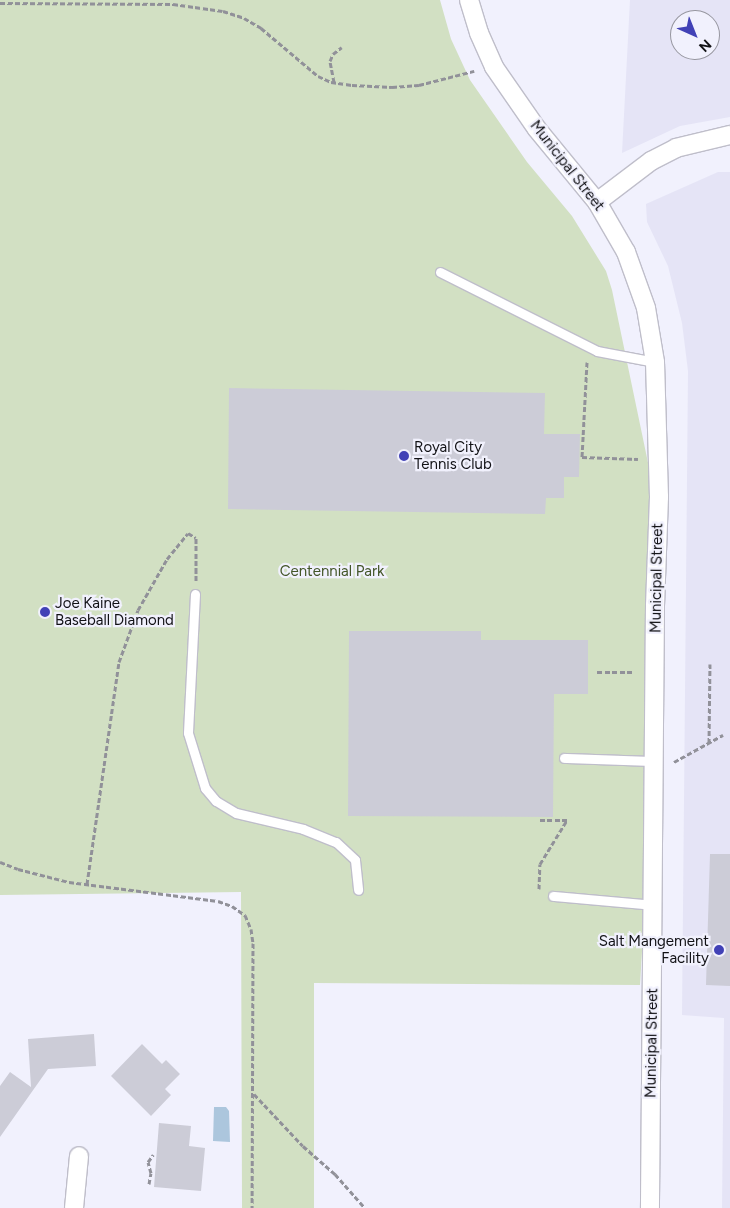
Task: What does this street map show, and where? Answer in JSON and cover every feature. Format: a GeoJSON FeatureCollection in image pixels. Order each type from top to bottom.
{"type":"FeatureCollection","features":[{"type":"Feature","properties":{"kind":"street","name":"Municipal Street"},"geometry":{"type":"LineString","coordinates":[[469,0],[479,33],[494,67],[537,129],[597,202],[626,252],[646,308],[655,362],[663,763],[653,905],[650,1208]]}},
{"type":"Feature","properties":{"kind":"street"},"geometry":{"type":"LineString","coordinates":[[597,202],[651,161],[676,148],[730,135]]}},
{"type":"Feature","properties":{"kind":"street"},"geometry":{"type":"LineString","coordinates":[[74,1208],[79,1156]]}},
{"type":"Feature","properties":{"kind":"lane"},"geometry":{"type":"LineString","coordinates":[[440,272],[597,351],[655,362]]}},
{"type":"Feature","properties":{"kind":"lane"},"geometry":{"type":"LineString","coordinates":[[196,594],[188,733],[205,788],[216,800],[236,812],[303,829],[336,842],[355,860],[358,890]]}},
{"type":"Feature","properties":{"kind":"lane"},"geometry":{"type":"LineString","coordinates":[[564,758],[663,763]]}},
{"type":"Feature","properties":{"kind":"lane"},"geometry":{"type":"LineString","coordinates":[[553,896],[653,905]]}},
{"type":"Feature","properties":{"kind":"path"},"geometry":{"type":"LineString","coordinates":[[0,3],[173,4],[223,11],[244,18],[261,28],[307,69],[334,82],[392,87],[419,84],[494,67]]}},
{"type":"Feature","properties":{"kind":"path"},"geometry":{"type":"LineString","coordinates":[[334,82],[330,61],[333,54],[342,46]]}},
{"type":"Feature","properties":{"kind":"path"},"geometry":{"type":"LineString","coordinates":[[587,346],[582,457],[658,460]]}},
{"type":"Feature","properties":{"kind":"path"},"geometry":{"type":"LineString","coordinates":[[87,884],[119,662],[138,610],[167,560],[188,534],[196,538],[196,594]]}},
{"type":"Feature","properties":{"kind":"path"},"geometry":{"type":"LineString","coordinates":[[709,743],[710,664]]}},
{"type":"Feature","properties":{"kind":"path"},"geometry":{"type":"LineString","coordinates":[[597,672],[632,672]]}},
{"type":"Feature","properties":{"kind":"path"},"geometry":{"type":"LineString","coordinates":[[663,763],[723,735]]}},
{"type":"Feature","properties":{"kind":"path"},"geometry":{"type":"LineString","coordinates":[[538,896],[540,864],[567,820],[540,820]]}},
{"type":"Feature","properties":{"kind":"path"},"geometry":{"type":"LineString","coordinates":[[0,862],[18,869],[69,882],[218,901],[232,906],[245,916],[251,929],[253,943],[254,1094],[252,1208]]}},
{"type":"Feature","properties":{"kind":"path"},"geometry":{"type":"LineString","coordinates":[[254,1094],[303,1146],[335,1174],[365,1208]]}},
{"type":"Feature","properties":{"kind":"path"},"geometry":{"type":"LineString","coordinates":[[149,1184],[150,1172],[148,1162],[153,1155]]}},
{"type":"Feature","properties":{"kind":"shaded area"},"geometry":{"type":"Polygon","coordinates":[[[630,0],[730,0],[730,117],[680,126],[622,153],[630,0]]]}},
{"type":"Feature","properties":{"kind":"shaded area"},"geometry":{"type":"Polygon","coordinates":[[[718,172],[730,172],[730,1208],[722,1208],[724,1018],[682,1015],[688,371],[682,323],[668,266],[647,222],[646,204],[718,172]]]}},
{"type":"Feature","properties":{"kind":"shaded area"},"geometry":{"type":"Polygon","coordinates":[[[214,1107],[226,1107],[229,1111],[230,1142],[213,1141],[214,1107]]]}},
{"type":"Feature","properties":{"kind":"green space","name":"Centennial Park"},"geometry":{"type":"Polygon","coordinates":[[[0,0],[440,0],[451,39],[470,80],[527,162],[572,216],[606,271],[612,290],[666,549],[640,985],[314,983],[314,1208],[242,1208],[241,892],[0,895],[0,0]]]}},
{"type":"Feature","properties":{"kind":"building","name":"Royal City Tennis Club"},"geometry":{"type":"Polygon","coordinates":[[[229,388],[545,393],[544,434],[580,434],[579,477],[564,477],[564,498],[546,498],[545,514],[228,509],[229,388]]]}},
{"type":"Feature","properties":{"kind":"building"},"geometry":{"type":"Polygon","coordinates":[[[349,631],[481,631],[481,640],[588,640],[588,694],[554,694],[553,817],[348,816],[349,631]]]}},
{"type":"Feature","properties":{"kind":"building","name":"Salt Mangement Facility"},"geometry":{"type":"Polygon","coordinates":[[[710,854],[730,854],[730,986],[706,985],[710,854]]]}},
{"type":"Feature","properties":{"kind":"building"},"geometry":{"type":"Polygon","coordinates":[[[94,1034],[96,1066],[48,1069],[0,1137],[0,1086],[10,1072],[31,1087],[28,1039],[94,1034]]]}},
{"type":"Feature","properties":{"kind":"building"},"geometry":{"type":"Polygon","coordinates":[[[142,1044],[162,1064],[166,1060],[180,1074],[165,1089],[171,1095],[151,1116],[111,1076],[142,1044]]]}},
{"type":"Feature","properties":{"kind":"building"},"geometry":{"type":"Polygon","coordinates":[[[159,1123],[191,1126],[189,1146],[205,1148],[201,1191],[154,1187],[159,1123]]]}},
{"type":"Feature","properties":{"kind":"place","name":"Royal City Tennis Club"},"geometry":{"type":"Point","coordinates":[404,456]}},
{"type":"Feature","properties":{"kind":"place","name":"Joe Kaine Baseball Diamond"},"geometry":{"type":"Point","coordinates":[45,612]}},
{"type":"Feature","properties":{"kind":"place","name":"Salt Mangement Facility"},"geometry":{"type":"Point","coordinates":[719,950]}}]}
